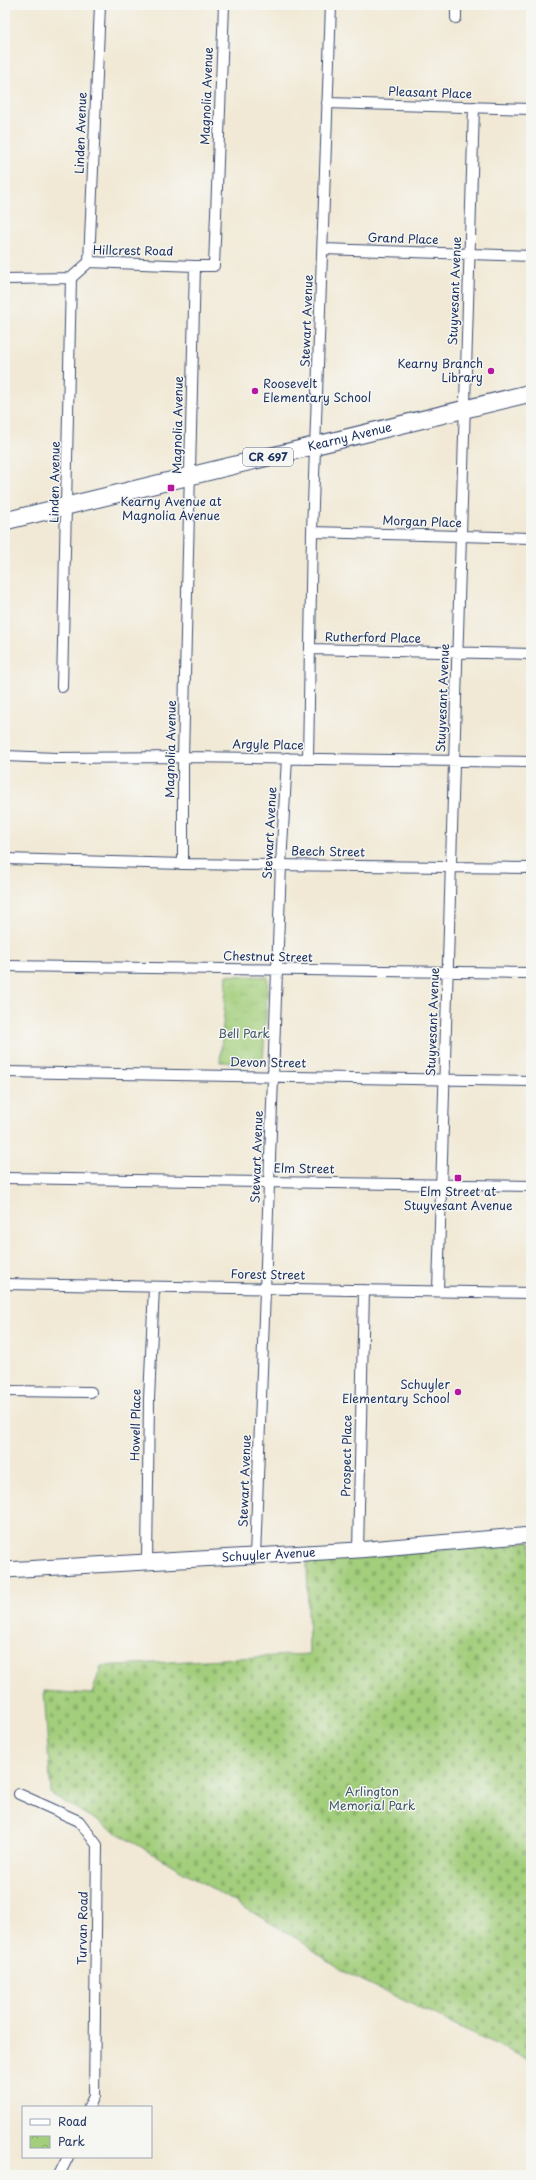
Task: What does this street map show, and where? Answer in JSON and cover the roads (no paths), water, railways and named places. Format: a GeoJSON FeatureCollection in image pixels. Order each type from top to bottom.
{"type":"FeatureCollection","features":[{"type":"Feature","properties":{"kind":"main road","name":"Kearny Avenue"},"geometry":{"type":"LineString","coordinates":[[5,521],[531,393]]}},
{"type":"Feature","properties":{"kind":"main road","name":"Schuyler Avenue"},"geometry":{"type":"LineString","coordinates":[[5,1570],[255,1557],[358,1550],[531,1535]]}},
{"type":"Feature","properties":{"kind":"street","name":"Linden Avenue"},"geometry":{"type":"LineString","coordinates":[[89,262],[100,5]]}},
{"type":"Feature","properties":{"kind":"street","name":"Magnolia Avenue"},"geometry":{"type":"LineString","coordinates":[[183,864],[183,757],[195,266],[214,266],[224,5]]}},
{"type":"Feature","properties":{"kind":"street","name":"Stewart Avenue"},"geometry":{"type":"LineString","coordinates":[[308,758],[312,532],[331,5]]}},
{"type":"Feature","properties":{"kind":"street"},"geometry":{"type":"LineString","coordinates":[[456,5],[456,18]]}},
{"type":"Feature","properties":{"kind":"street","name":"Pleasant Place"},"geometry":{"type":"LineString","coordinates":[[327,103],[531,109]]}},
{"type":"Feature","properties":{"kind":"street","name":"Stuyvesant Avenue"},"geometry":{"type":"LineString","coordinates":[[438,1290],[474,108]]}},
{"type":"Feature","properties":{"kind":"street","name":"Grand Place"},"geometry":{"type":"LineString","coordinates":[[323,249],[531,256]]}},
{"type":"Feature","properties":{"kind":"street","name":"Hillcrest Road"},"geometry":{"type":"LineString","coordinates":[[71,278],[89,262],[195,266]]}},
{"type":"Feature","properties":{"kind":"street","name":"Linden Avenue"},"geometry":{"type":"LineString","coordinates":[[62,688],[71,278]]}},
{"type":"Feature","properties":{"kind":"street"},"geometry":{"type":"LineString","coordinates":[[5,279],[71,278]]}},
{"type":"Feature","properties":{"kind":"street","name":"Morgan Place"},"geometry":{"type":"LineString","coordinates":[[312,532],[531,538]]}},
{"type":"Feature","properties":{"kind":"street","name":"Rutherford Place"},"geometry":{"type":"LineString","coordinates":[[310,649],[531,654]]}},
{"type":"Feature","properties":{"kind":"street","name":"Argyle Place"},"geometry":{"type":"LineString","coordinates":[[5,756],[56,758],[308,758],[531,762]]}},
{"type":"Feature","properties":{"kind":"street","name":"Stewart Avenue"},"geometry":{"type":"LineString","coordinates":[[255,1557],[281,865],[287,758]]}},
{"type":"Feature","properties":{"kind":"street","name":"Beech Street"},"geometry":{"type":"LineString","coordinates":[[5,859],[183,864],[531,868]]}},
{"type":"Feature","properties":{"kind":"street","name":"Chestnut Street"},"geometry":{"type":"LineString","coordinates":[[5,966],[531,974]]}},
{"type":"Feature","properties":{"kind":"street","name":"Devon Street"},"geometry":{"type":"LineString","coordinates":[[5,1072],[531,1080]]}},
{"type":"Feature","properties":{"kind":"street","name":"Elm Street"},"geometry":{"type":"LineString","coordinates":[[5,1178],[531,1186]]}},
{"type":"Feature","properties":{"kind":"street","name":"Forest Street"},"geometry":{"type":"LineString","coordinates":[[5,1284],[438,1290],[531,1293]]}},
{"type":"Feature","properties":{"kind":"street","name":"Howell Place"},"geometry":{"type":"LineString","coordinates":[[147,1563],[149,1399],[154,1287]]}},
{"type":"Feature","properties":{"kind":"street","name":"Prospect Place"},"geometry":{"type":"LineString","coordinates":[[358,1550],[364,1290]]}},
{"type":"Feature","properties":{"kind":"street"},"geometry":{"type":"LineString","coordinates":[[5,1391],[91,1392]]}},
{"type":"Feature","properties":{"kind":"street","name":"Turvan Road"},"geometry":{"type":"LineString","coordinates":[[19,1794],[79,1821],[97,1845],[94,2096],[90,2106]]}},
{"type":"Feature","properties":{"kind":"street"},"geometry":{"type":"LineString","coordinates":[[58,2175],[67,2158]]}},
{"type":"Feature","properties":{"kind":"place","name":"Kearny Branch Library"},"geometry":{"type":"Point","coordinates":[491,371]}},
{"type":"Feature","properties":{"kind":"place","name":"Roosevelt Elementary School"},"geometry":{"type":"Point","coordinates":[255,391]}},
{"type":"Feature","properties":{"kind":"place","name":"Kearny Avenue at Magnolia Avenue"},"geometry":{"type":"Point","coordinates":[171,488]}},
{"type":"Feature","properties":{"kind":"place","name":"Elm Street at Stuyvesant Avenue"},"geometry":{"type":"Point","coordinates":[458,1178]}},
{"type":"Feature","properties":{"kind":"place","name":"Schuyler Elementary School"},"geometry":{"type":"Point","coordinates":[458,1392]}},
{"type":"Feature","properties":{"kind":"park label","name":"Bell Park"},"geometry":{"type":"Point","coordinates":[244,1034]}},
{"type":"Feature","properties":{"kind":"park label","name":"Arlington Memorial Park"},"geometry":{"type":"Point","coordinates":[372,1799]}}]}
